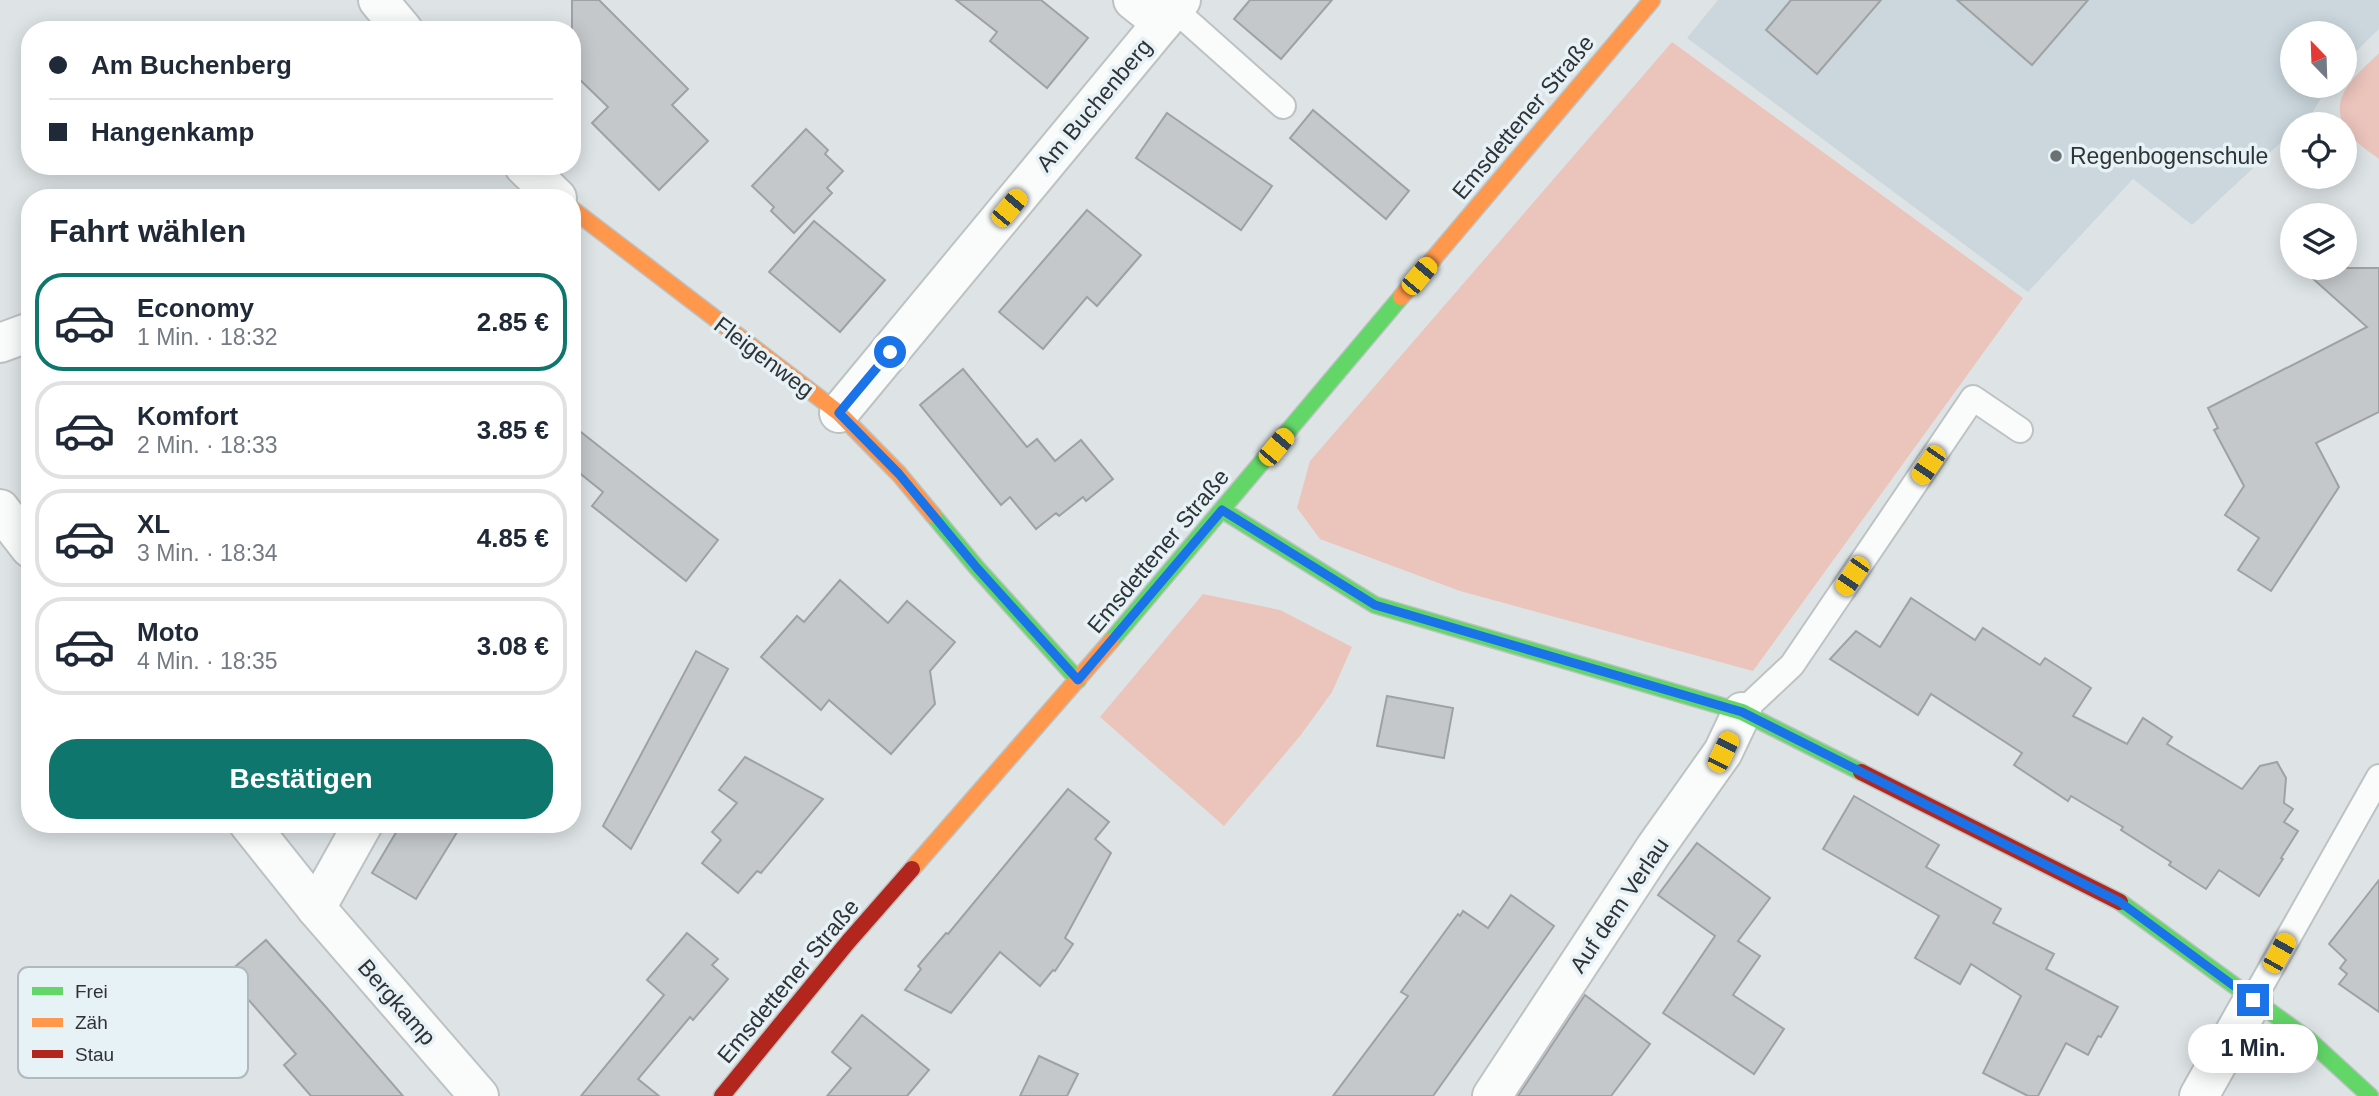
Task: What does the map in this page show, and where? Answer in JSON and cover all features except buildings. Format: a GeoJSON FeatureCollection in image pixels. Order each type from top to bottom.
{"type":"FeatureCollection","features":[{"type":"Feature","properties":{"kind":"street"},"geometry":{"type":"LineString","coordinates":[[377,0],[395,21]]}},
{"type":"Feature","properties":{"kind":"street","name":"Emsdettener Straße"},"geometry":{"type":"LineString","coordinates":[[723,1096],[848,943],[1078,680],[1651,0]]}},
{"type":"Feature","properties":{"kind":"street","name":"Am Buchenberg"},"geometry":{"type":"LineString","coordinates":[[839,413],[1162,8]]}},
{"type":"Feature","properties":{"kind":"street"},"geometry":{"type":"LineString","coordinates":[[533,175],[548,189]]}},
{"type":"Feature","properties":{"kind":"street","name":"Fleigenweg"},"geometry":{"type":"LineString","coordinates":[[581,216],[839,413],[899,474],[977,568],[1078,680]]}},
{"type":"Feature","properties":{"kind":"street"},"geometry":{"type":"LineString","coordinates":[[0,343],[21,335]]}},
{"type":"Feature","properties":{"kind":"street"},"geometry":{"type":"LineString","coordinates":[[0,509],[21,536]]}},
{"type":"Feature","properties":{"kind":"street"},"geometry":{"type":"LineString","coordinates":[[1222,510],[1375,605],[1742,712],[2120,902],[2309,1040],[2370,1096]]}},
{"type":"Feature","properties":{"kind":"street","name":"Auf dem Verlau"},"geometry":{"type":"LineString","coordinates":[[1492,1096],[1655,848],[1723,752],[1742,712]]}},
{"type":"Feature","properties":{"kind":"street","name":"Bergkamp"},"geometry":{"type":"LineString","coordinates":[[255,833],[316,908],[479,1096]]}},
{"type":"Feature","properties":{"kind":"street"},"geometry":{"type":"LineString","coordinates":[[316,908],[358,833]]}},
{"type":"Feature","properties":{"kind":"street"},"geometry":{"type":"LineString","coordinates":[[2199,1096],[2253,1000]]}},
{"type":"Feature","properties":{"kind":"lane"},"geometry":{"type":"LineString","coordinates":[[1162,8],[1283,106]]}},
{"type":"Feature","properties":{"kind":"lane"},"geometry":{"type":"LineString","coordinates":[[1742,712],[1792,665],[1973,398],[2020,430]]}},
{"type":"Feature","properties":{"kind":"lane"},"geometry":{"type":"LineString","coordinates":[[2253,1000],[2379,777]]}},
{"type":"Feature","properties":{"kind":"shaded area","name":"Regenbogenschule"},"geometry":{"type":"Polygon","coordinates":[[[1718,0],[2379,0],[2379,29],[2357,50],[2357,21],[2280,21],[2280,98],[2321,98],[2313,112],[2280,112],[2280,143],[2192,225],[2133,179],[2028,292],[1687,38],[1718,0]]]}},
{"type":"Feature","properties":{"kind":"shaded area"},"geometry":{"type":"Polygon","coordinates":[[[1672,42],[2023,298],[1753,671],[1460,591],[1320,539],[1297,508],[1310,461],[1672,42]]]}},
{"type":"Feature","properties":{"kind":"shaded area"},"geometry":{"type":"Polygon","coordinates":[[[2379,53],[2379,159],[2357,142],[2357,112],[2340,110],[2342,98],[2357,98],[2357,76],[2379,53]]]}},
{"type":"Feature","properties":{"kind":"shaded area"},"geometry":{"type":"Polygon","coordinates":[[[1203,594],[1280,610],[1352,647],[1332,692],[1300,736],[1224,826],[1100,717],[1203,594]]]}},
{"type":"Feature","properties":{"kind":"traffic: fast"},"geometry":{"type":"LineString","coordinates":[[1111,641],[1401,297]]}},
{"type":"Feature","properties":{"kind":"traffic: fast"},"geometry":{"type":"LineString","coordinates":[[1222,510],[1375,605],[1742,712],[1861,772]]}},
{"type":"Feature","properties":{"kind":"traffic: fast"},"geometry":{"type":"LineString","coordinates":[[933,515],[1078,680]]}},
{"type":"Feature","properties":{"kind":"traffic: fast"},"geometry":{"type":"LineString","coordinates":[[2120,902],[2309,1040],[2370,1096]]}},
{"type":"Feature","properties":{"kind":"traffic: slow"},"geometry":{"type":"LineString","coordinates":[[1401,297],[1652,0]]}},
{"type":"Feature","properties":{"kind":"traffic: slow"},"geometry":{"type":"LineString","coordinates":[[581,216],[839,413],[899,474],[933,515]]}},
{"type":"Feature","properties":{"kind":"traffic: slow"},"geometry":{"type":"LineString","coordinates":[[912,869],[1111,641]]}},
{"type":"Feature","properties":{"kind":"traffic: jam"},"geometry":{"type":"LineString","coordinates":[[1861,772],[2120,902]]}},
{"type":"Feature","properties":{"kind":"traffic: jam"},"geometry":{"type":"LineString","coordinates":[[722,1096],[848,942],[912,869]]}},
{"type":"Feature","properties":{"kind":"place","name":"Regenbogenschule"},"geometry":{"type":"Point","coordinates":[2056,156]}},
{"type":"Feature","properties":{"kind":"route"},"geometry":{"type":"LineString","coordinates":[[890,352],[839,413],[899,474],[977,568],[1078,680],[1222,510],[1375,605],[1742,712],[2120,902],[2253,1000]]}}]}
